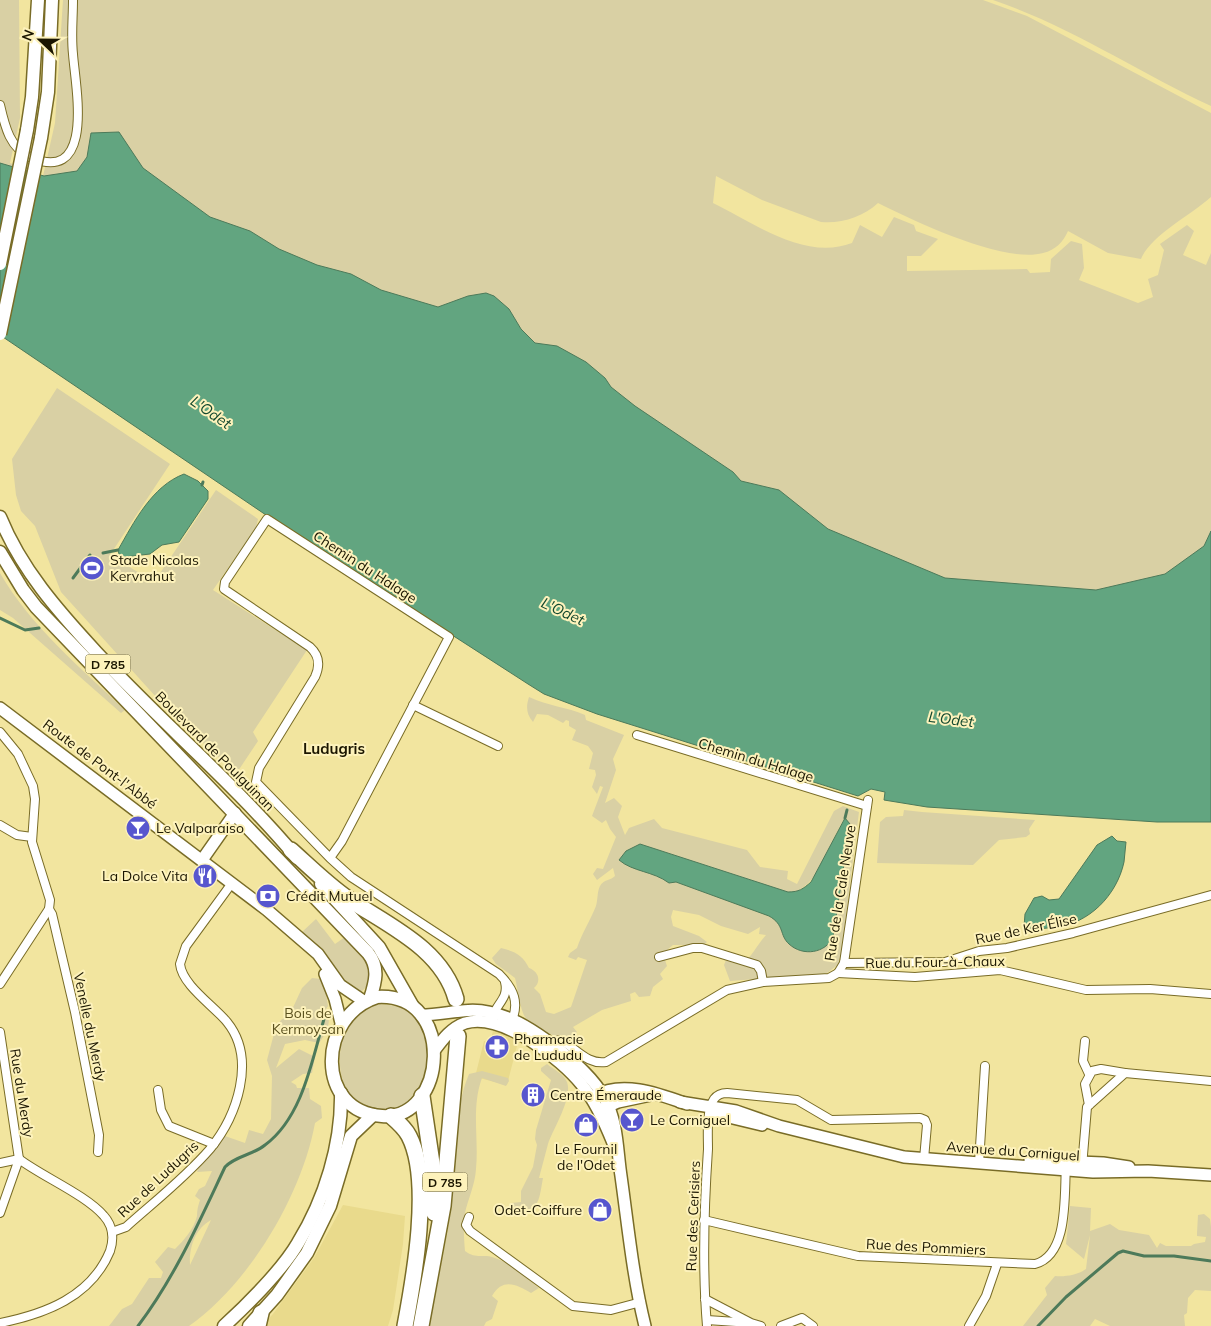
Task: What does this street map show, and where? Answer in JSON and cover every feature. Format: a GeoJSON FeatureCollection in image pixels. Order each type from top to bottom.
{"type":"FeatureCollection","features":[{"type":"Feature","properties":{"kind":"highway","name":"D 785"},"geometry":{"type":"LineString","coordinates":[[291,850],[336,890],[430,955],[446,974],[456,999]]}},
{"type":"Feature","properties":{"kind":"highway","name":"D 785"},"geometry":{"type":"LineString","coordinates":[[421,1326],[443,1206],[458,1036]]}},
{"type":"Feature","properties":{"kind":"highway","name":"D 785"},"geometry":{"type":"LineString","coordinates":[[421,1326],[434,1211],[432,1163],[422,1096]]}},
{"type":"Feature","properties":{"kind":"highway","name":"D 785"},"geometry":{"type":"LineString","coordinates":[[391,1116],[408,1134],[414,1149],[418,1175],[419,1218],[409,1307],[405,1326]]}},
{"type":"Feature","properties":{"kind":"highway"},"geometry":{"type":"LineString","coordinates":[[400,1326],[409,1307]]}},
{"type":"Feature","properties":{"kind":"main road"},"geometry":{"type":"LineString","coordinates":[[30,0],[33,62]]}},
{"type":"Feature","properties":{"kind":"main road"},"geometry":{"type":"LineString","coordinates":[[0,264],[32,97],[38,0]]}},
{"type":"Feature","properties":{"kind":"main road"},"geometry":{"type":"LineString","coordinates":[[0,334],[48,92],[52,0]]}},
{"type":"Feature","properties":{"kind":"main road","name":"Boulevard de Poulguinan"},"geometry":{"type":"LineString","coordinates":[[0,517],[21,561],[70,624],[291,850],[379,947],[412,1005]]}},
{"type":"Feature","properties":{"kind":"main road","name":"Boulevard de Poulguinan"},"geometry":{"type":"LineString","coordinates":[[0,552],[22,590],[36,607],[372,957],[376,967],[376,977],[367,1001]]}},
{"type":"Feature","properties":{"kind":"main road"},"geometry":{"type":"LineString","coordinates":[[392,997],[412,1005],[421,1015],[431,1033],[434,1051],[431,1076],[422,1096],[405,1111],[391,1116],[373,1115],[354,1107],[341,1094],[336,1085],[332,1062],[333,1046],[341,1023],[352,1011],[367,1001],[392,997]]}},
{"type":"Feature","properties":{"kind":"main road"},"geometry":{"type":"LineString","coordinates":[[224,1326],[287,1259],[304,1232],[332,1165],[339,1131],[341,1094]]}},
{"type":"Feature","properties":{"kind":"main road"},"geometry":{"type":"LineString","coordinates":[[249,1326],[260,1319],[315,1239],[336,1189],[351,1136],[373,1115]]}},
{"type":"Feature","properties":{"kind":"street"},"geometry":{"type":"LineString","coordinates":[[0,106],[9,136],[16,146],[28,156],[53,162],[62,159],[70,153],[76,140],[78,125],[72,47],[73,0]]}},
{"type":"Feature","properties":{"kind":"street","name":"Chemin du Halage"},"geometry":{"type":"LineString","coordinates":[[330,858],[256,782],[259,768],[314,678],[319,663],[317,656],[310,647],[224,588],[225,582],[267,519],[449,637],[413,704]]}},
{"type":"Feature","properties":{"kind":"street"},"geometry":{"type":"LineString","coordinates":[[498,746],[413,704],[342,842],[330,858],[366,888],[489,966],[505,980],[515,997],[516,1008],[510,1024]]}},
{"type":"Feature","properties":{"kind":"street","name":"Route de Pont-l'Abbé"},"geometry":{"type":"LineString","coordinates":[[0,708],[232,882],[318,954],[340,986],[367,1001]]}},
{"type":"Feature","properties":{"kind":"street"},"geometry":{"type":"LineString","coordinates":[[0,732],[18,754],[33,786],[35,799],[32,837],[50,895],[49,909],[0,984]]}},
{"type":"Feature","properties":{"kind":"street","name":"Chemin du Halage"},"geometry":{"type":"LineString","coordinates":[[637,735],[836,798],[868,803]]}},
{"type":"Feature","properties":{"kind":"street","name":"Rue de la Cale Neuve"},"geometry":{"type":"LineString","coordinates":[[836,798],[839,807]]}},
{"type":"Feature","properties":{"kind":"street","name":"Rue de la Cale Neuve"},"geometry":{"type":"LineString","coordinates":[[551,1049],[560,1040],[589,1060],[597,1063],[606,1062],[721,993],[737,986],[762,982],[822,979],[838,973],[844,963],[868,803]]}},
{"type":"Feature","properties":{"kind":"street"},"geometry":{"type":"LineString","coordinates":[[202,860],[235,813]]}},
{"type":"Feature","properties":{"kind":"street"},"geometry":{"type":"LineString","coordinates":[[0,825],[17,835],[32,837]]}},
{"type":"Feature","properties":{"kind":"street","name":"Rue de Ludugris"},"geometry":{"type":"LineString","coordinates":[[112,1232],[126,1227],[214,1144],[227,1121],[241,1082],[241,1055],[233,1030],[187,982],[182,973],[180,959],[190,940],[232,882]]}},
{"type":"Feature","properties":{"kind":"street","name":"Rue de Ker Élise"},"geometry":{"type":"LineString","coordinates":[[844,963],[945,962],[979,951],[1007,948],[1073,933],[1211,895]]}},
{"type":"Feature","properties":{"kind":"street","name":"Venelle du Merdy"},"geometry":{"type":"LineString","coordinates":[[49,909],[52,914],[75,1012],[99,1135],[98,1152]]}},
{"type":"Feature","properties":{"kind":"street","name":"Route de Pont-l'Abbé"},"geometry":{"type":"LineString","coordinates":[[300,938],[328,980],[341,1023]]}},
{"type":"Feature","properties":{"kind":"street"},"geometry":{"type":"LineString","coordinates":[[658,957],[693,948],[702,948],[757,965],[761,971],[762,982]]}},
{"type":"Feature","properties":{"kind":"street","name":"Rue du Four-à-Chaux"},"geometry":{"type":"LineString","coordinates":[[838,973],[915,977],[1000,970],[1086,990],[1150,989],[1211,994]]}},
{"type":"Feature","properties":{"kind":"street"},"geometry":{"type":"LineString","coordinates":[[434,1051],[445,1037],[459,1026],[495,1014],[505,997],[505,980]]}},
{"type":"Feature","properties":{"kind":"street"},"geometry":{"type":"LineString","coordinates":[[421,1015],[466,1010],[495,1014],[551,1049],[576,1079],[596,1096],[603,1108],[618,1154],[646,1326]]}},
{"type":"Feature","properties":{"kind":"street"},"geometry":{"type":"LineString","coordinates":[[510,1024],[533,1043],[551,1049]]}},
{"type":"Feature","properties":{"kind":"street","name":"Rue du Merdy"},"geometry":{"type":"LineString","coordinates":[[0,1032],[19,1159],[0,1213]]}},
{"type":"Feature","properties":{"kind":"street"},"geometry":{"type":"LineString","coordinates":[[1085,1041],[1083,1061],[1089,1074]]}},
{"type":"Feature","properties":{"kind":"street"},"geometry":{"type":"LineString","coordinates":[[979,1160],[985,1066]]}},
{"type":"Feature","properties":{"kind":"street"},"geometry":{"type":"LineString","coordinates":[[1088,1105],[1085,1088],[1089,1074],[1092,1071],[1101,1069],[1211,1081]]}},
{"type":"Feature","properties":{"kind":"street"},"geometry":{"type":"LineString","coordinates":[[1082,1167],[1086,1110],[1088,1105],[1125,1073]]}},
{"type":"Feature","properties":{"kind":"street","name":"Avenue du Corniguel"},"geometry":{"type":"LineString","coordinates":[[596,1096],[611,1089],[631,1088],[711,1109],[743,1122],[778,1126],[877,1151],[1082,1167],[1106,1163],[1148,1171],[1211,1175]]}},
{"type":"Feature","properties":{"kind":"street"},"geometry":{"type":"LineString","coordinates":[[158,1090],[164,1121],[169,1126],[214,1144]]}},
{"type":"Feature","properties":{"kind":"street"},"geometry":{"type":"LineString","coordinates":[[711,1109],[718,1095],[727,1093],[797,1100],[831,1120],[920,1118],[925,1120],[927,1125],[924,1156]]}},
{"type":"Feature","properties":{"kind":"street","name":"Avenue du Corniguel"},"geometry":{"type":"LineString","coordinates":[[603,1108],[653,1095]]}},
{"type":"Feature","properties":{"kind":"street","name":"Rue des Cerisiers"},"geometry":{"type":"LineString","coordinates":[[707,1323],[704,1220],[711,1109]]}},
{"type":"Feature","properties":{"kind":"street"},"geometry":{"type":"LineString","coordinates":[[0,1163],[19,1159]]}},
{"type":"Feature","properties":{"kind":"street","name":"Rue du Merdy"},"geometry":{"type":"LineString","coordinates":[[19,1159],[94,1207],[108,1221],[112,1232]]}},
{"type":"Feature","properties":{"kind":"street","name":"Rue des Pommiers"},"geometry":{"type":"LineString","coordinates":[[704,1220],[858,1256],[997,1264],[1035,1264],[1044,1261],[1054,1251],[1062,1223],[1066,1166]]}},
{"type":"Feature","properties":{"kind":"street"},"geometry":{"type":"LineString","coordinates":[[469,1217],[466,1225],[470,1231],[573,1306],[610,1310],[641,1302]]}},
{"type":"Feature","properties":{"kind":"street"},"geometry":{"type":"LineString","coordinates":[[0,1323],[42,1311],[75,1296],[104,1264],[111,1248],[112,1232]]}},
{"type":"Feature","properties":{"kind":"street"},"geometry":{"type":"LineString","coordinates":[[970,1326],[986,1296],[997,1264]]}},
{"type":"Feature","properties":{"kind":"street"},"geometry":{"type":"LineString","coordinates":[[705,1299],[751,1323],[761,1326]]}},
{"type":"Feature","properties":{"kind":"street"},"geometry":{"type":"LineString","coordinates":[[781,1326],[802,1318],[813,1326]]}},
{"type":"Feature","properties":{"kind":"street"},"geometry":{"type":"LineString","coordinates":[[707,1323],[751,1323]]}},
{"type":"Feature","properties":{"kind":"shaded area"},"geometry":{"type":"Polygon","coordinates":[[[493,1031],[503,1033],[518,1042],[507,1085],[475,1077],[484,1041],[490,1042],[493,1031]]]}},
{"type":"Feature","properties":{"kind":"shaded area"},"geometry":{"type":"Polygon","coordinates":[[[343,1205],[405,1216],[403,1244],[393,1310],[388,1326],[262,1326],[314,1258],[343,1205]]]}},
{"type":"Feature","properties":{"kind":"green space"},"geometry":{"type":"Polygon","coordinates":[[[0,0],[19,0],[20,118],[10,163],[43,176],[55,123],[63,0],[983,0],[1027,16],[1211,113],[1211,197],[1162,234],[1146,250],[1141,259],[1108,253],[1068,231],[1064,239],[1048,252],[1026,255],[1006,252],[959,239],[878,203],[859,216],[844,221],[821,222],[762,200],[716,176],[713,203],[780,237],[798,244],[816,247],[834,247],[852,243],[860,225],[882,237],[894,217],[914,225],[916,231],[938,239],[921,256],[907,256],[907,271],[1027,269],[1030,273],[1050,272],[1051,259],[1071,241],[1082,244],[1084,268],[1079,280],[1138,303],[1153,297],[1148,279],[1158,275],[1164,250],[1160,244],[1187,225],[1194,231],[1183,255],[1206,265],[1211,253],[1211,711],[0,228],[0,0]]]}},
{"type":"Feature","properties":{"kind":"green space"},"geometry":{"type":"Polygon","coordinates":[[[993,0],[1211,0],[1211,106],[1077,36],[993,0]]]}},
{"type":"Feature","properties":{"kind":"green space","name":"Stade Nicolas Kervrahut"},"geometry":{"type":"Polygon","coordinates":[[[57,388],[170,464],[110,555],[154,582],[216,490],[258,519],[256,528],[213,590],[307,650],[253,732],[258,741],[236,774],[166,708],[61,592],[35,526],[21,511],[16,495],[12,459],[57,388]]]}},
{"type":"Feature","properties":{"kind":"green space"},"geometry":{"type":"Polygon","coordinates":[[[0,573],[12,593],[42,629],[125,710],[121,713],[13,618],[0,610],[0,573]]]}},
{"type":"Feature","properties":{"kind":"green space"},"geometry":{"type":"Polygon","coordinates":[[[529,697],[578,712],[585,715],[586,720],[624,735],[613,759],[616,770],[605,803],[614,798],[622,806],[618,817],[625,835],[629,828],[654,819],[662,828],[747,850],[760,867],[788,871],[787,879],[797,884],[834,811],[843,806],[859,812],[840,963],[826,974],[730,981],[724,965],[726,960],[743,964],[766,935],[759,934],[760,927],[748,934],[721,926],[699,915],[673,910],[671,917],[673,926],[699,936],[707,942],[704,945],[673,945],[660,956],[665,960],[667,966],[660,974],[663,979],[653,987],[650,996],[639,997],[635,992],[630,994],[631,1001],[602,1010],[573,1027],[577,1032],[569,1040],[550,1034],[530,1022],[520,1005],[515,978],[496,964],[492,958],[501,948],[514,952],[521,957],[529,968],[535,971],[538,976],[538,982],[534,988],[540,994],[546,1012],[554,1014],[571,1007],[587,960],[578,957],[576,960],[568,957],[577,948],[594,911],[600,886],[603,882],[615,876],[613,868],[597,880],[593,874],[597,868],[603,869],[616,837],[606,820],[602,823],[592,816],[603,787],[600,786],[597,794],[592,787],[596,775],[595,770],[589,769],[593,753],[588,746],[572,740],[576,730],[569,726],[569,721],[566,720],[563,723],[548,715],[537,714],[533,722],[527,707],[529,697]],[[845,818],[822,863],[808,884],[799,890],[788,893],[640,844],[632,868],[658,875],[668,882],[676,882],[769,916],[781,927],[793,947],[813,951],[835,924],[849,831],[845,818]]]}},
{"type":"Feature","properties":{"kind":"green space"},"geometry":{"type":"Polygon","coordinates":[[[904,810],[1035,820],[1029,829],[1030,834],[1026,837],[999,840],[973,865],[877,863],[880,822],[886,817],[903,816],[904,810]]]}},
{"type":"Feature","properties":{"kind":"green space"},"geometry":{"type":"Polygon","coordinates":[[[316,919],[335,944],[345,937],[357,948],[367,963],[370,970],[370,978],[361,992],[354,992],[347,987],[302,932],[316,919]]]}},
{"type":"Feature","properties":{"kind":"green space","name":"Bois de Kermoysan"},"geometry":{"type":"Polygon","coordinates":[[[312,978],[321,979],[325,987],[328,1006],[326,1009],[329,1018],[328,1027],[319,1043],[305,1040],[285,1044],[276,1068],[299,1049],[315,1057],[312,1073],[303,1074],[291,1082],[297,1088],[309,1088],[310,1099],[321,1106],[322,1118],[315,1123],[298,1179],[270,1236],[232,1287],[189,1326],[109,1326],[122,1309],[132,1304],[149,1278],[161,1278],[163,1272],[155,1262],[168,1247],[175,1249],[191,1230],[196,1221],[200,1200],[195,1196],[199,1189],[205,1186],[212,1171],[197,1172],[199,1167],[225,1136],[245,1143],[249,1130],[263,1134],[271,1119],[272,1076],[267,1060],[275,1030],[281,1020],[290,1014],[302,988],[312,978]],[[211,1220],[201,1228],[194,1239],[190,1265],[211,1220]]]}},
{"type":"Feature","properties":{"kind":"green space"},"geometry":{"type":"Polygon","coordinates":[[[380,1004],[400,1007],[414,1015],[423,1027],[428,1047],[427,1070],[420,1090],[407,1104],[389,1110],[369,1107],[353,1097],[343,1082],[340,1062],[342,1041],[350,1022],[361,1011],[380,1004]]]}},
{"type":"Feature","properties":{"kind":"green space"},"geometry":{"type":"Polygon","coordinates":[[[547,1064],[566,1079],[567,1096],[562,1113],[548,1144],[539,1178],[543,1178],[538,1201],[532,1209],[521,1211],[519,1216],[509,1207],[511,1203],[521,1202],[521,1191],[533,1167],[537,1145],[535,1139],[536,1130],[551,1080],[541,1071],[541,1068],[547,1064]]]}},
{"type":"Feature","properties":{"kind":"green space"},"geometry":{"type":"Polygon","coordinates":[[[482,1071],[508,1078],[509,1081],[506,1086],[482,1078],[479,1089],[476,1112],[476,1169],[465,1213],[465,1251],[473,1255],[491,1257],[507,1264],[539,1288],[531,1293],[515,1285],[501,1286],[492,1296],[498,1301],[492,1319],[486,1322],[484,1326],[428,1326],[451,1211],[460,1103],[469,1074],[482,1071]]]}},
{"type":"Feature","properties":{"kind":"green space"},"geometry":{"type":"Polygon","coordinates":[[[1070,1206],[1091,1208],[1090,1231],[1110,1224],[1119,1230],[1149,1235],[1157,1248],[1160,1243],[1166,1246],[1191,1246],[1205,1242],[1206,1237],[1197,1236],[1198,1215],[1204,1214],[1210,1219],[1211,1291],[1195,1290],[1188,1298],[1187,1313],[1184,1315],[1185,1326],[1110,1326],[1095,1319],[1090,1326],[1023,1326],[1047,1295],[1045,1288],[1055,1276],[1071,1275],[1086,1269],[1090,1235],[1084,1259],[1066,1244],[1070,1206]]]}},
{"type":"Feature","properties":{"kind":"water","name":"L'Odet"},"geometry":{"type":"Polygon","coordinates":[[[119,132],[143,168],[210,217],[250,231],[279,249],[317,265],[351,274],[381,290],[438,307],[468,296],[486,293],[494,296],[509,309],[521,329],[535,343],[557,346],[586,362],[605,378],[611,387],[635,406],[733,472],[741,481],[779,490],[828,529],[945,578],[1096,590],[1165,574],[1204,546],[1211,531],[1211,822],[1157,822],[927,807],[884,800],[885,792],[871,789],[858,796],[597,714],[544,694],[528,684],[266,515],[0,335],[0,163],[44,176],[77,171],[87,157],[91,133],[119,132]]]}},
{"type":"Feature","properties":{"kind":"water"},"geometry":{"type":"Polygon","coordinates":[[[184,474],[198,481],[208,491],[208,499],[179,542],[162,545],[150,554],[124,557],[119,554],[118,550],[153,496],[162,487],[184,474]]]}},
{"type":"Feature","properties":{"kind":"water"},"geometry":{"type":"Polygon","coordinates":[[[845,818],[850,824],[833,937],[820,950],[801,951],[789,944],[780,926],[769,916],[676,882],[669,883],[656,876],[630,867],[619,860],[626,851],[640,844],[788,892],[798,891],[811,882],[845,818]]]}},
{"type":"Feature","properties":{"kind":"water"},"geometry":{"type":"Polygon","coordinates":[[[1112,836],[1117,841],[1126,842],[1124,862],[1115,886],[1100,906],[1090,914],[1067,925],[1040,929],[1024,927],[1025,914],[1034,898],[1042,896],[1049,900],[1059,899],[1097,845],[1112,836]]]}},
{"type":"Feature","properties":{"kind":"waterway"},"geometry":{"type":"LineString","coordinates":[[103,553],[118,550]]}},
{"type":"Feature","properties":{"kind":"waterway"},"geometry":{"type":"LineString","coordinates":[[73,578],[90,555]]}},
{"type":"Feature","properties":{"kind":"waterway"},"geometry":{"type":"LineString","coordinates":[[0,618],[25,630],[39,628]]}},
{"type":"Feature","properties":{"kind":"waterway"},"geometry":{"type":"LineString","coordinates":[[845,818],[847,810]]}},
{"type":"Feature","properties":{"kind":"waterway"},"geometry":{"type":"LineString","coordinates":[[138,1326],[175,1269],[225,1167],[234,1160],[265,1145],[278,1134],[288,1120],[304,1088],[324,1019]]}},
{"type":"Feature","properties":{"kind":"waterway"},"geometry":{"type":"LineString","coordinates":[[1038,1326],[1066,1297],[1118,1253],[1123,1251],[1144,1256],[1174,1256],[1211,1261]]}},
{"type":"Feature","properties":{"kind":"place","name":"Stade Nicolas Kervrahut"},"geometry":{"type":"Point","coordinates":[92,568]}},
{"type":"Feature","properties":{"kind":"place","name":"Le Valparaiso"},"geometry":{"type":"Point","coordinates":[138,828]}},
{"type":"Feature","properties":{"kind":"place","name":"La Dolce Vita"},"geometry":{"type":"Point","coordinates":[205,876]}},
{"type":"Feature","properties":{"kind":"place","name":"Crédit Mutuel"},"geometry":{"type":"Point","coordinates":[268,896]}},
{"type":"Feature","properties":{"kind":"place","name":"Pharmacie de Lududu"},"geometry":{"type":"Point","coordinates":[497,1047]}},
{"type":"Feature","properties":{"kind":"place","name":"Centre Émeraude"},"geometry":{"type":"Point","coordinates":[533,1095]}},
{"type":"Feature","properties":{"kind":"place","name":"Le Corniguel"},"geometry":{"type":"Point","coordinates":[632,1120]}},
{"type":"Feature","properties":{"kind":"place","name":"Le Fournil de l'Odet"},"geometry":{"type":"Point","coordinates":[586,1125]}},
{"type":"Feature","properties":{"kind":"place","name":"Odet-Coiffure"},"geometry":{"type":"Point","coordinates":[600,1210]}},
{"type":"Feature","properties":{"kind":"district","name":"Ludugris"},"geometry":{"type":"Point","coordinates":[334,748]}}]}
